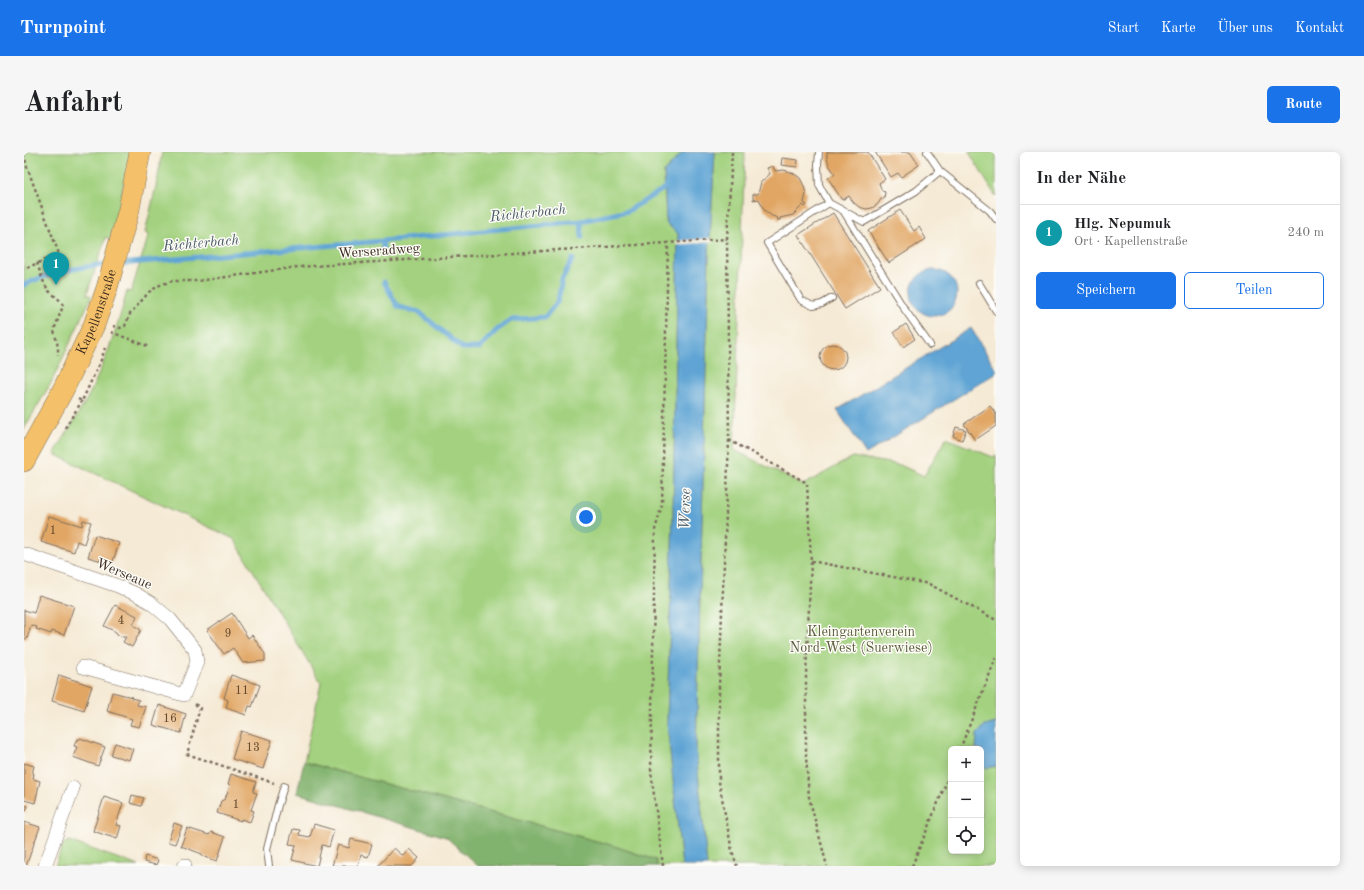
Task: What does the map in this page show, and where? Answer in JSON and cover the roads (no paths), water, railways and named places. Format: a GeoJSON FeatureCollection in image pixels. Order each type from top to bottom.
{"type":"FeatureCollection","features":[{"type":"Feature","properties":{"kind":"main road","name":"Kapellenstraße"},"geometry":{"type":"LineString","coordinates":[[24,461],[63,390],[104,325],[107,288],[129,209],[140,152]]}},
{"type":"Feature","properties":{"kind":"street","name":"Werseaue"},"geometry":{"type":"LineString","coordinates":[[24,554],[118,586],[136,594],[170,619],[195,650],[197,662],[184,695],[83,666]]}},
{"type":"Feature","properties":{"kind":"street"},"geometry":{"type":"LineString","coordinates":[[45,866],[73,788]]}},
{"type":"Feature","properties":{"kind":"lane"},"geometry":{"type":"LineString","coordinates":[[819,152],[819,185],[829,203],[864,222],[916,192],[940,171]]}},
{"type":"Feature","properties":{"kind":"lane"},"geometry":{"type":"LineString","coordinates":[[927,152],[940,171],[990,211],[996,219]]}},
{"type":"Feature","properties":{"kind":"lane"},"geometry":{"type":"LineString","coordinates":[[829,203],[767,243],[801,300],[813,306],[822,304],[832,298]]}},
{"type":"Feature","properties":{"kind":"lane"},"geometry":{"type":"LineString","coordinates":[[844,212],[905,310],[930,345]]}},
{"type":"Feature","properties":{"kind":"lane"},"geometry":{"type":"LineString","coordinates":[[979,283],[996,311]]}},
{"type":"Feature","properties":{"kind":"lane"},"geometry":{"type":"LineString","coordinates":[[269,866],[267,849],[284,786]]}},
{"type":"Feature","properties":{"kind":"water","name":"Werse"},"geometry":{"type":"Polygon","coordinates":[[[683,152],[715,152],[709,254],[696,750],[707,866],[682,866],[667,723],[673,515],[678,234],[666,223],[664,172],[683,152]]]}},
{"type":"Feature","properties":{"kind":"water"},"geometry":{"type":"Polygon","coordinates":[[[930,270],[938,270],[947,274],[953,280],[957,293],[953,306],[947,312],[938,316],[930,316],[921,312],[915,306],[911,297],[911,289],[915,280],[921,274],[930,270]]]}},
{"type":"Feature","properties":{"kind":"water"},"geometry":{"type":"Polygon","coordinates":[[[971,328],[996,369],[996,373],[866,454],[837,410],[971,328]]]}},
{"type":"Feature","properties":{"kind":"water"},"geometry":{"type":"Polygon","coordinates":[[[996,723],[996,766],[987,768],[984,766],[984,746],[976,746],[977,734],[985,726],[996,723]]]}},
{"type":"Feature","properties":{"kind":"waterway","name":"Richterbach"},"geometry":{"type":"LineString","coordinates":[[582,237],[581,221],[628,211],[669,184]]}},
{"type":"Feature","properties":{"kind":"waterway","name":"Richterbach"},"geometry":{"type":"LineString","coordinates":[[118,264],[382,241],[581,221]]}},
{"type":"Feature","properties":{"kind":"waterway","name":"Richterbach"},"geometry":{"type":"LineString","coordinates":[[382,241],[383,251]]}},
{"type":"Feature","properties":{"kind":"waterway","name":"Richterbach"},"geometry":{"type":"LineString","coordinates":[[384,282],[398,307],[419,312],[462,348],[479,348],[497,330],[511,320],[545,317],[558,301],[562,279],[573,259]]}},
{"type":"Feature","properties":{"kind":"waterway","name":"Richterbach"},"geometry":{"type":"LineString","coordinates":[[24,285],[34,280],[65,271],[108,264]]}},
{"type":"Feature","properties":{"kind":"place","name":"Hlg. Nepumuk"},"geometry":{"type":"Point","coordinates":[56,285]}},
{"type":"Feature","properties":{"kind":"park label","name":"Kleingartenverein Nord-West (Suerwiese)"},"geometry":{"type":"Point","coordinates":[861,640]}}]}
